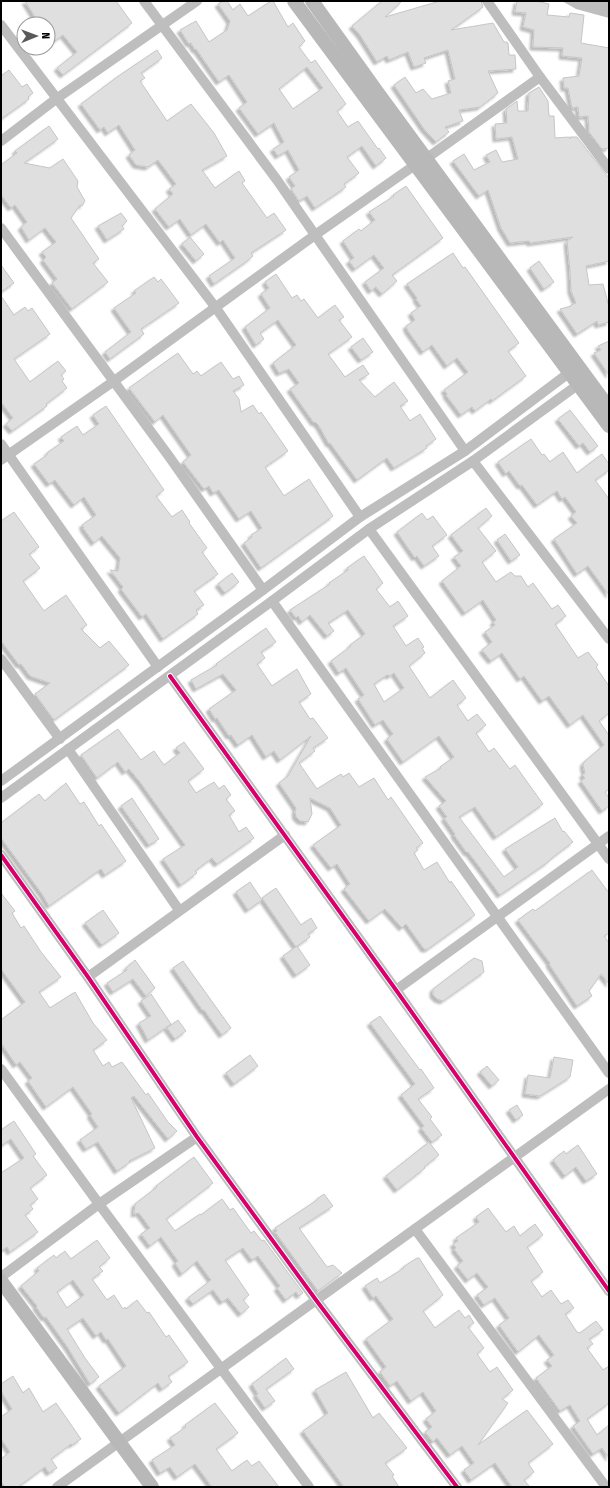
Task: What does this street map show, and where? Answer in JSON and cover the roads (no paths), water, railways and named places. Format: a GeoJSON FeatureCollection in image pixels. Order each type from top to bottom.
{"type":"FeatureCollection","features":[{"type":"Feature","properties":{"kind":"street"},"geometry":{"type":"LineString","coordinates":[[144,1],[277,180],[465,451]]}},
{"type":"Feature","properties":{"kind":"street"},"geometry":{"type":"LineString","coordinates":[[1,141],[56,99],[197,1]]}},
{"type":"Feature","properties":{"kind":"street"},"geometry":{"type":"LineString","coordinates":[[294,1],[421,162],[574,369],[609,426]]}},
{"type":"Feature","properties":{"kind":"street"},"geometry":{"type":"LineString","coordinates":[[312,1],[378,93],[421,162]]}},
{"type":"Feature","properties":{"kind":"street"},"geometry":{"type":"LineString","coordinates":[[487,1],[540,77],[609,169]]}},
{"type":"Feature","properties":{"kind":"street"},"geometry":{"type":"LineString","coordinates":[[1,25],[216,308],[360,517]]}},
{"type":"Feature","properties":{"kind":"street"},"geometry":{"type":"LineString","coordinates":[[5,457],[114,382],[315,235],[540,77]]}},
{"type":"Feature","properties":{"kind":"street"},"geometry":{"type":"LineString","coordinates":[[1,228],[114,382],[263,590]]}},
{"type":"Feature","properties":{"kind":"street"},"geometry":{"type":"LineString","coordinates":[[1,781],[263,590],[360,517],[465,451],[574,369]]}},
{"type":"Feature","properties":{"kind":"street"},"geometry":{"type":"LineString","coordinates":[[582,382],[609,408]]}},
{"type":"Feature","properties":{"kind":"street"},"geometry":{"type":"LineString","coordinates":[[1,798],[170,676],[369,529],[473,461],[582,382]]}},
{"type":"Feature","properties":{"kind":"street"},"geometry":{"type":"LineString","coordinates":[[1,444],[5,457],[158,667]]}},
{"type":"Feature","properties":{"kind":"street"},"geometry":{"type":"LineString","coordinates":[[473,461],[609,639]]}},
{"type":"Feature","properties":{"kind":"street"},"geometry":{"type":"LineString","coordinates":[[369,529],[609,859]]}},
{"type":"Feature","properties":{"kind":"street"},"geometry":{"type":"LineString","coordinates":[[272,601],[609,1073]]}},
{"type":"Feature","properties":{"kind":"street"},"geometry":{"type":"LineString","coordinates":[[1,659],[60,739]]}},
{"type":"Feature","properties":{"kind":"street"},"geometry":{"type":"LineString","coordinates":[[170,676],[396,990],[609,1291]]}},
{"type":"Feature","properties":{"kind":"street"},"geometry":{"type":"LineString","coordinates":[[68,749],[180,910]]}},
{"type":"Feature","properties":{"kind":"street"},"geometry":{"type":"LineString","coordinates":[[88,977],[285,835]]}},
{"type":"Feature","properties":{"kind":"street"},"geometry":{"type":"LineString","coordinates":[[396,990],[609,836]]}},
{"type":"Feature","properties":{"kind":"street"},"geometry":{"type":"LineString","coordinates":[[1,856],[88,977],[197,1137],[316,1300],[457,1487]]}},
{"type":"Feature","properties":{"kind":"street"},"geometry":{"type":"LineString","coordinates":[[1,1070],[309,1487]]}},
{"type":"Feature","properties":{"kind":"street"},"geometry":{"type":"LineString","coordinates":[[57,1487],[609,1089]]}},
{"type":"Feature","properties":{"kind":"street"},"geometry":{"type":"LineString","coordinates":[[1,1277],[99,1204],[197,1137]]}},
{"type":"Feature","properties":{"kind":"street"},"geometry":{"type":"LineString","coordinates":[[415,1229],[606,1487]]}},
{"type":"Feature","properties":{"kind":"street"},"geometry":{"type":"LineString","coordinates":[[1,1281],[116,1445],[142,1487]]}},
{"type":"Feature","properties":{"kind":"street"},"geometry":{"type":"LineString","coordinates":[[1,1297],[116,1445],[152,1487]]}}]}
